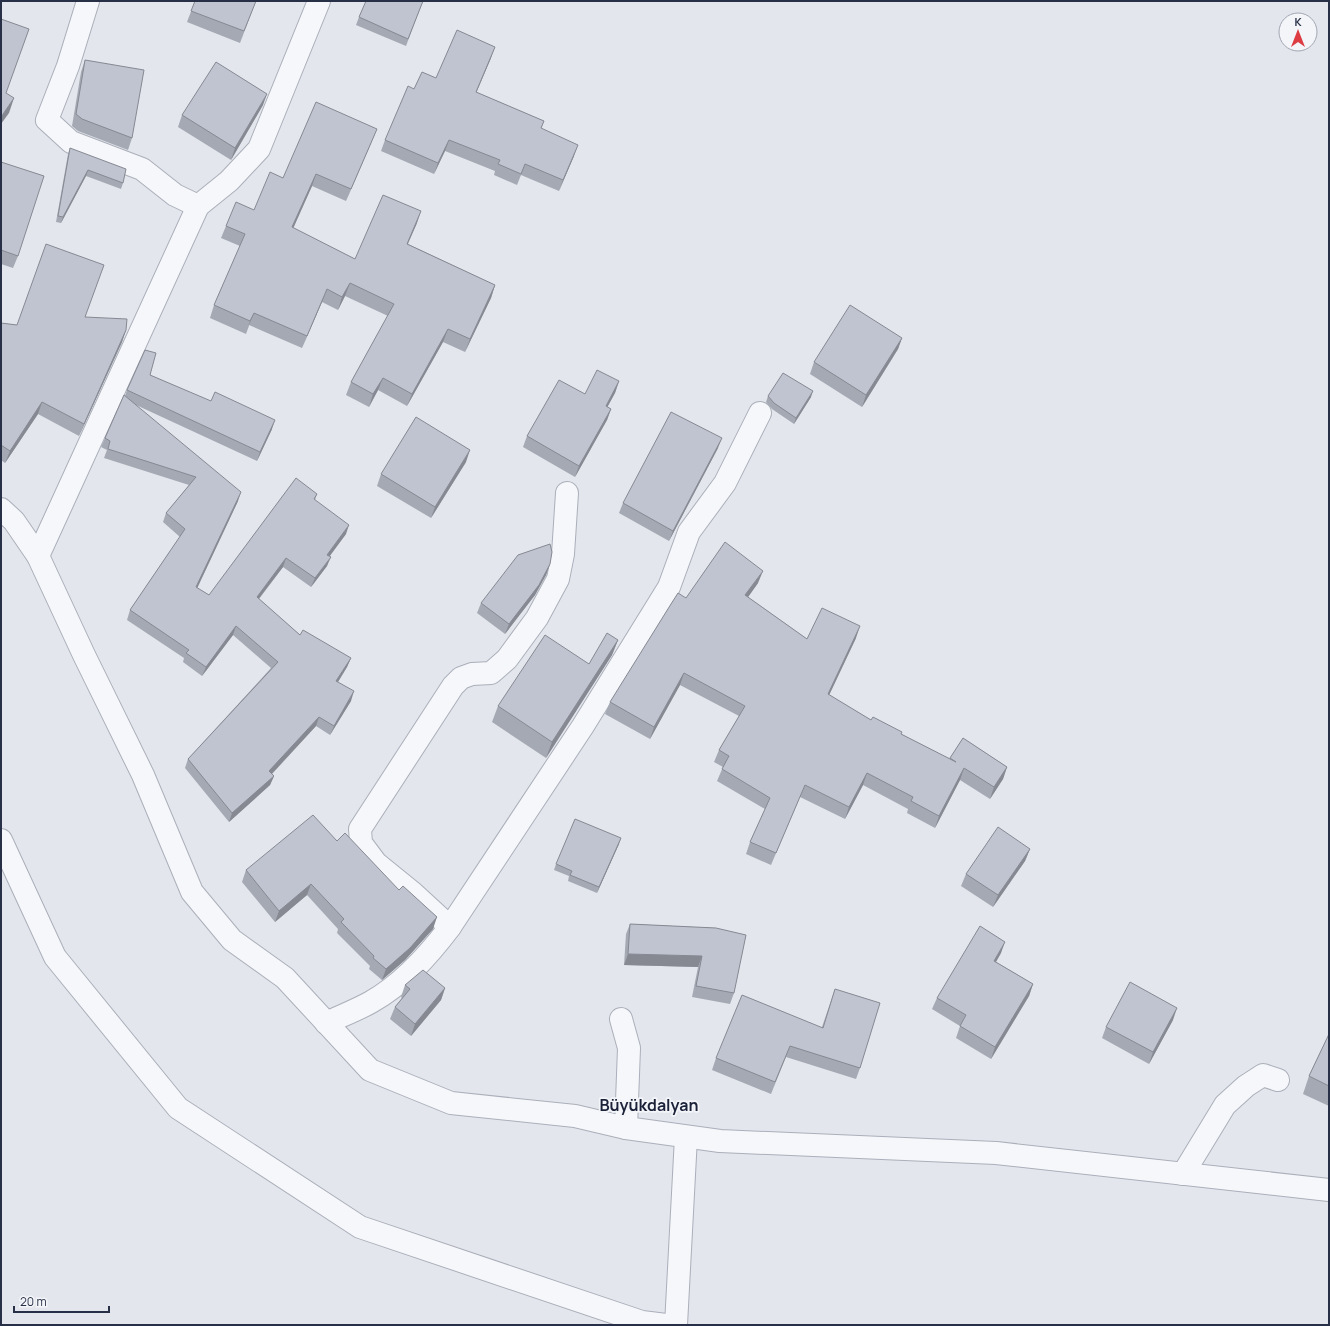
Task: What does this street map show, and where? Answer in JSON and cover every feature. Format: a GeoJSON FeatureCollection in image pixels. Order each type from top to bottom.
{"type":"FeatureCollection","features":[{"type":"Feature","properties":{"kind":"street"},"geometry":{"type":"LineString","coordinates":[[88,1],[68,66],[47,120],[71,142],[142,169],[175,195],[198,206]]}},
{"type":"Feature","properties":{"kind":"street"},"geometry":{"type":"LineString","coordinates":[[38,556],[198,206],[229,181],[259,149],[319,1]]}},
{"type":"Feature","properties":{"kind":"street"},"geometry":{"type":"LineString","coordinates":[[326,1023],[371,1002],[398,984],[430,953],[450,927],[583,726],[669,587],[689,532],[725,483],[760,412]]}},
{"type":"Feature","properties":{"kind":"street"},"geometry":{"type":"LineString","coordinates":[[450,927],[376,863],[360,843],[360,829],[453,686],[461,678],[491,673],[507,658],[537,618],[558,579],[563,554],[567,493]]}},
{"type":"Feature","properties":{"kind":"street"},"geometry":{"type":"LineString","coordinates":[[1,509],[14,521],[38,556],[84,655],[144,775],[192,892],[232,940],[285,978],[370,1070],[451,1102],[575,1116],[626,1128],[720,1142],[996,1153],[1329,1190]]}},
{"type":"Feature","properties":{"kind":"street"},"geometry":{"type":"LineString","coordinates":[[1,840],[55,957],[178,1108],[360,1227],[642,1323],[666,1325]]}},
{"type":"Feature","properties":{"kind":"street"},"geometry":{"type":"LineString","coordinates":[[622,1019],[629,1048],[626,1128]]}},
{"type":"Feature","properties":{"kind":"street"},"geometry":{"type":"LineString","coordinates":[[1183,1174],[1225,1105],[1246,1086],[1263,1075],[1278,1080]]}},
{"type":"Feature","properties":{"kind":"street"},"geometry":{"type":"LineString","coordinates":[[676,1325],[686,1137]]}},
{"type":"Feature","properties":{"kind":"building"},"geometry":{"type":"Polygon","coordinates":[[[195,1],[256,1],[244,31],[191,11],[195,1]]]}},
{"type":"Feature","properties":{"kind":"building"},"geometry":{"type":"Polygon","coordinates":[[[366,1],[423,1],[408,39],[359,17],[366,1]]]}},
{"type":"Feature","properties":{"kind":"building"},"geometry":{"type":"Polygon","coordinates":[[[1,19],[29,29],[6,93],[14,98],[1,117],[1,19]]]}},
{"type":"Feature","properties":{"kind":"building"},"geometry":{"type":"Polygon","coordinates":[[[457,30],[495,47],[476,92],[544,121],[541,128],[578,145],[563,180],[525,164],[521,174],[498,164],[500,160],[449,140],[438,163],[385,140],[408,86],[414,89],[422,72],[436,78],[457,30]]]}},
{"type":"Feature","properties":{"kind":"building"},"geometry":{"type":"Polygon","coordinates":[[[85,60],[144,70],[132,138],[82,119],[76,114],[85,60]]]}},
{"type":"Feature","properties":{"kind":"building"},"geometry":{"type":"Polygon","coordinates":[[[216,62],[267,94],[235,148],[182,115],[216,62]]]}},
{"type":"Feature","properties":{"kind":"building"},"geometry":{"type":"Polygon","coordinates":[[[316,102],[377,129],[351,189],[316,174],[292,227],[355,259],[383,195],[421,211],[407,244],[495,285],[470,339],[448,329],[412,394],[383,378],[373,394],[351,382],[394,304],[350,283],[342,297],[327,289],[307,336],[254,313],[250,321],[214,305],[245,234],[226,226],[236,202],[254,210],[270,172],[283,178],[316,102]]]}},
{"type":"Feature","properties":{"kind":"building"},"geometry":{"type":"Polygon","coordinates":[[[70,148],[126,169],[123,183],[88,170],[63,217],[58,216],[70,148]]]}},
{"type":"Feature","properties":{"kind":"building"},"geometry":{"type":"Polygon","coordinates":[[[1,162],[44,176],[18,256],[1,250],[1,162]]]}},
{"type":"Feature","properties":{"kind":"building"},"geometry":{"type":"Polygon","coordinates":[[[46,244],[104,265],[85,317],[127,319],[126,330],[84,424],[42,402],[10,451],[1,445],[1,323],[17,325],[46,244]]]}},
{"type":"Feature","properties":{"kind":"building"},"geometry":{"type":"Polygon","coordinates":[[[850,305],[902,338],[866,395],[814,362],[850,305]]]}},
{"type":"Feature","properties":{"kind":"building"},"geometry":{"type":"Polygon","coordinates":[[[145,350],[156,353],[150,375],[211,401],[215,392],[275,420],[260,452],[127,390],[145,350]]]}},
{"type":"Feature","properties":{"kind":"building"},"geometry":{"type":"Polygon","coordinates":[[[597,370],[619,381],[606,406],[611,409],[579,466],[527,436],[559,380],[585,394],[597,370]]]}},
{"type":"Feature","properties":{"kind":"building"},"geometry":{"type":"Polygon","coordinates":[[[783,373],[813,391],[796,418],[774,403],[768,396],[783,373]]]}},
{"type":"Feature","properties":{"kind":"building"},"geometry":{"type":"Polygon","coordinates":[[[124,395],[241,492],[196,587],[209,595],[296,478],[317,494],[314,499],[349,525],[327,555],[331,557],[315,578],[286,558],[257,597],[300,635],[303,630],[351,658],[336,681],[354,691],[334,726],[319,717],[269,771],[274,776],[232,813],[188,759],[278,662],[236,626],[206,667],[186,653],[189,650],[130,610],[185,529],[166,513],[196,477],[108,449],[110,441],[105,438],[124,395]]]}},
{"type":"Feature","properties":{"kind":"building"},"geometry":{"type":"Polygon","coordinates":[[[671,412],[722,438],[673,531],[623,503],[671,412]]]}},
{"type":"Feature","properties":{"kind":"building"},"geometry":{"type":"Polygon","coordinates":[[[416,417],[470,450],[435,507],[381,474],[416,417]]]}},
{"type":"Feature","properties":{"kind":"building"},"geometry":{"type":"Polygon","coordinates":[[[725,542],[763,571],[745,595],[807,639],[822,608],[860,626],[828,694],[871,720],[873,717],[902,732],[901,734],[956,762],[950,758],[963,738],[1007,767],[994,787],[964,768],[939,816],[911,801],[913,797],[867,773],[849,807],[805,785],[776,853],[750,842],[770,798],[722,769],[729,756],[719,750],[745,706],[684,673],[654,727],[610,702],[678,593],[686,598],[725,542]]]}},
{"type":"Feature","properties":{"kind":"building"},"geometry":{"type":"Polygon","coordinates":[[[550,544],[552,552],[550,564],[539,585],[509,624],[481,603],[518,555],[550,544]]]}},
{"type":"Feature","properties":{"kind":"building"},"geometry":{"type":"Polygon","coordinates":[[[607,633],[618,640],[552,742],[498,706],[545,635],[589,664],[607,633]]]}},
{"type":"Feature","properties":{"kind":"building"},"geometry":{"type":"Polygon","coordinates":[[[313,815],[337,841],[345,833],[399,890],[403,886],[437,917],[410,948],[386,969],[373,958],[374,956],[341,922],[344,919],[311,884],[279,911],[246,870],[313,815]]]}},
{"type":"Feature","properties":{"kind":"building"},"geometry":{"type":"Polygon","coordinates":[[[575,819],[621,838],[599,887],[570,875],[572,871],[556,864],[575,819]]]}},
{"type":"Feature","properties":{"kind":"building"},"geometry":{"type":"Polygon","coordinates":[[[998,827],[1030,849],[998,895],[966,874],[998,827]]]}},
{"type":"Feature","properties":{"kind":"building"},"geometry":{"type":"Polygon","coordinates":[[[630,924],[716,928],[746,935],[734,993],[696,986],[702,956],[628,954],[630,924]]]}},
{"type":"Feature","properties":{"kind":"building"},"geometry":{"type":"Polygon","coordinates":[[[980,926],[1005,942],[994,961],[1033,984],[995,1047],[960,1026],[966,1015],[937,998],[980,926]]]}},
{"type":"Feature","properties":{"kind":"building"},"geometry":{"type":"Polygon","coordinates":[[[423,970],[445,988],[415,1024],[395,1007],[410,989],[405,985],[423,970]]]}},
{"type":"Feature","properties":{"kind":"building"},"geometry":{"type":"Polygon","coordinates":[[[1130,982],[1177,1008],[1153,1052],[1106,1027],[1130,982]]]}},
{"type":"Feature","properties":{"kind":"building"},"geometry":{"type":"Polygon","coordinates":[[[835,989],[880,1003],[860,1068],[790,1046],[775,1082],[716,1058],[742,995],[823,1028],[835,989]]]}},
{"type":"Feature","properties":{"kind":"building"},"geometry":{"type":"Polygon","coordinates":[[[1329,1034],[1329,1086],[1309,1076],[1329,1034]]]}},
{"type":"Feature","properties":{"kind":"district","name":"Büyükdalyan"},"geometry":{"type":"Point","coordinates":[649,1105]}}]}
